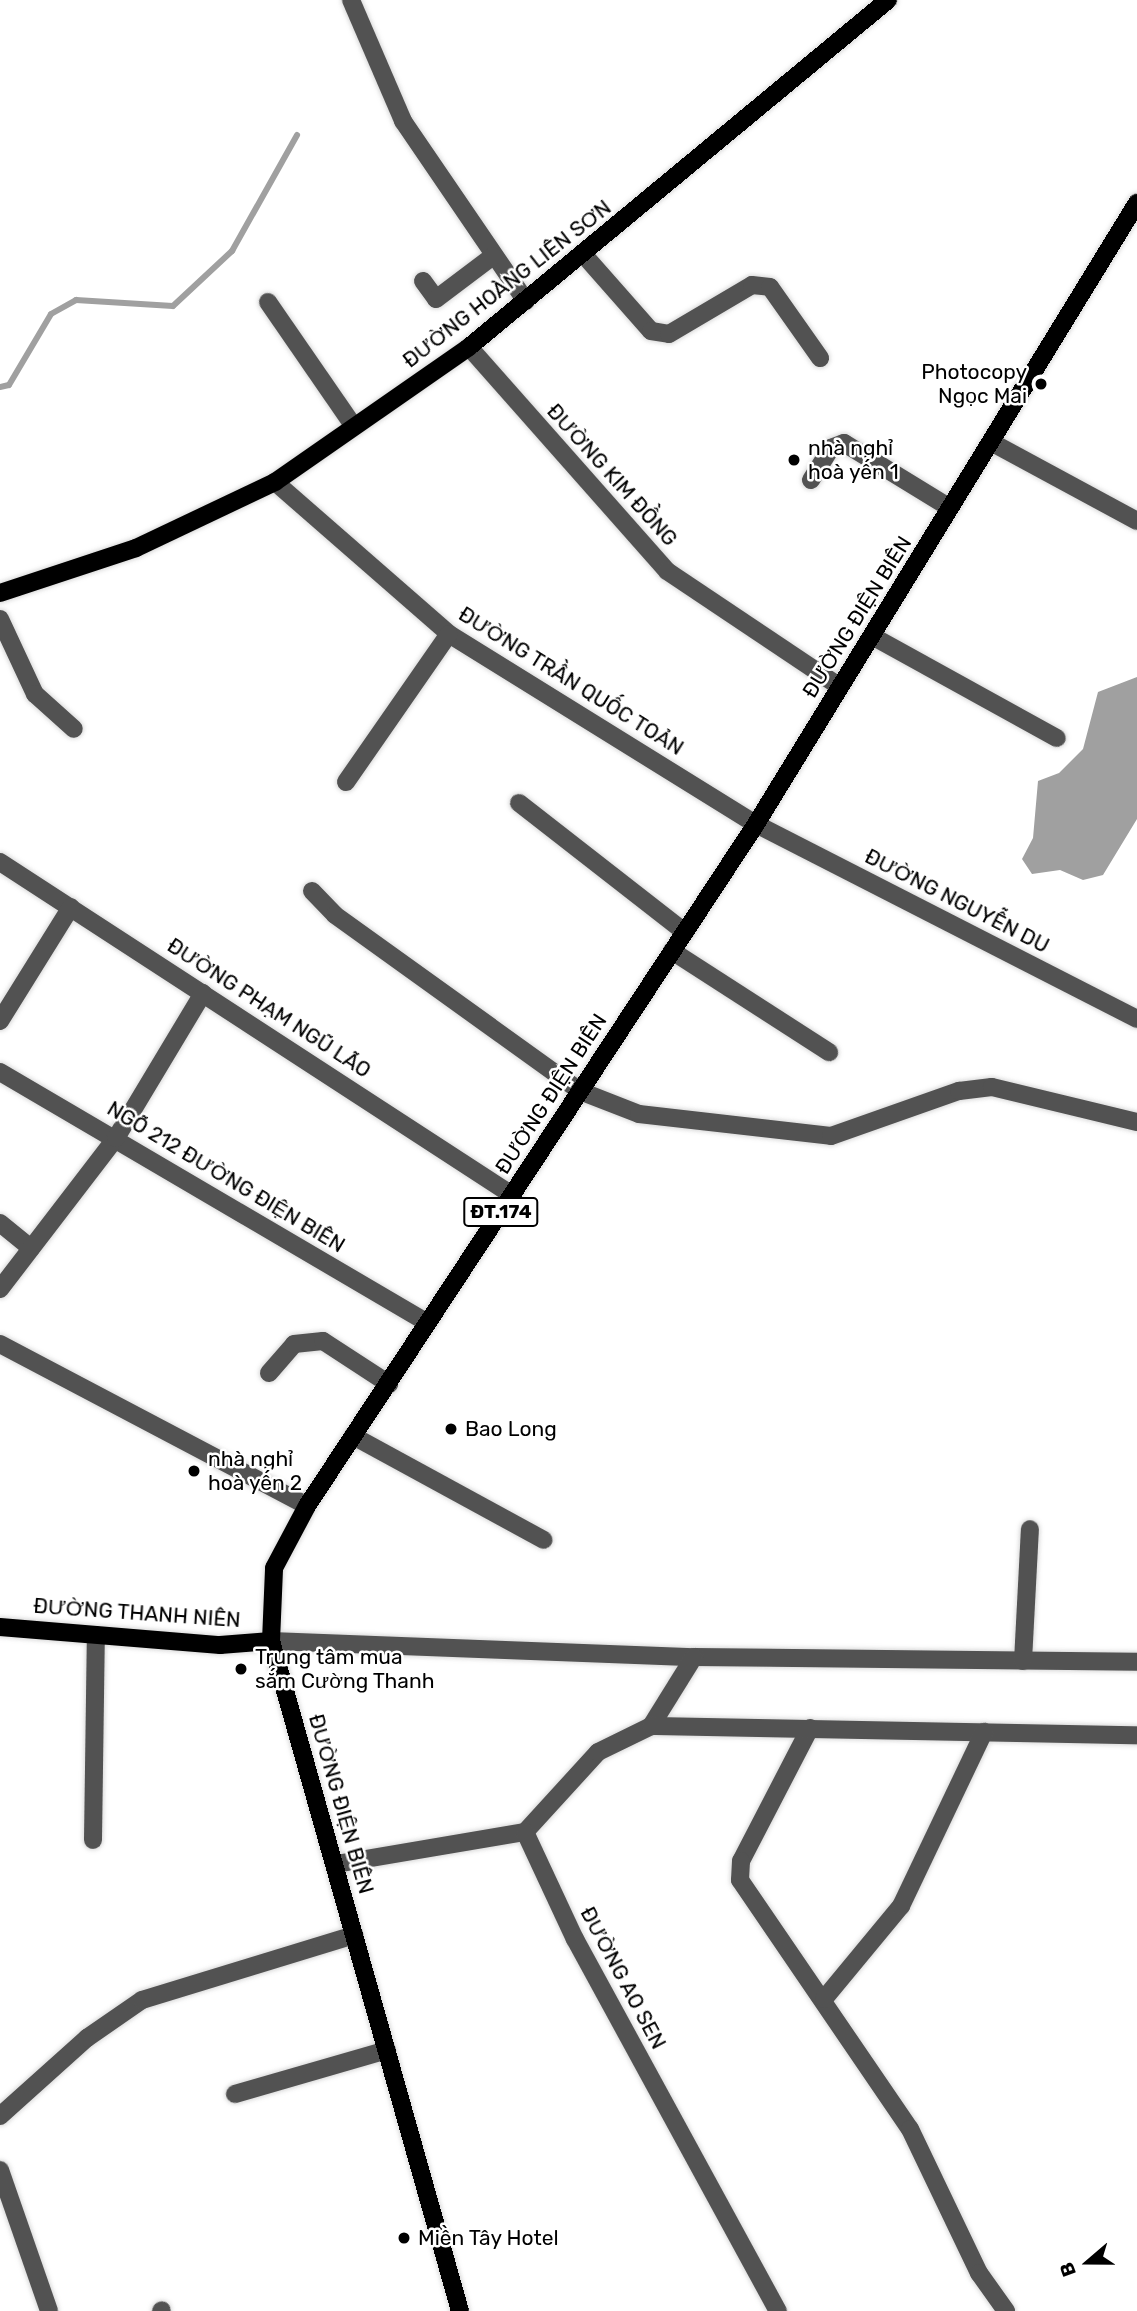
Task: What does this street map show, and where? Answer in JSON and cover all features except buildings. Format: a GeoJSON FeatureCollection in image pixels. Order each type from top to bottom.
{"type":"FeatureCollection","features":[{"type":"Feature","properties":{"kind":"main road","name":"ĐƯỜNG HOÀNG LIÊN SƠN"},"geometry":{"type":"LineString","coordinates":[[0,593],[136,548],[275,482],[353,425],[469,347],[584,255],[888,0]]}},
{"type":"Feature","properties":{"kind":"main road","name":"ĐƯỜNG ĐIỆN BIÊN"},"geometry":{"type":"LineString","coordinates":[[460,2311],[271,1641],[274,1569],[307,1506],[756,824],[1137,203]]}},
{"type":"Feature","properties":{"kind":"main road","name":"ĐƯỜNG THANH NIÊN"},"geometry":{"type":"LineString","coordinates":[[0,1627],[220,1645],[271,1641]]}},
{"type":"Feature","properties":{"kind":"street"},"geometry":{"type":"LineString","coordinates":[[351,0],[403,121],[526,301]]}},
{"type":"Feature","properties":{"kind":"street"},"geometry":{"type":"LineString","coordinates":[[584,255],[651,331],[669,334],[752,285],[769,287],[820,358]]}},
{"type":"Feature","properties":{"kind":"street"},"geometry":{"type":"LineString","coordinates":[[423,281],[436,299],[493,256]]}},
{"type":"Feature","properties":{"kind":"street"},"geometry":{"type":"LineString","coordinates":[[268,302],[353,425]]}},
{"type":"Feature","properties":{"kind":"street","name":"ĐƯỜNG KIM ĐỒNG"},"geometry":{"type":"LineString","coordinates":[[469,347],[667,571],[840,687]]}},
{"type":"Feature","properties":{"kind":"street"},"geometry":{"type":"LineString","coordinates":[[991,442],[1137,522]]}},
{"type":"Feature","properties":{"kind":"street"},"geometry":{"type":"LineString","coordinates":[[811,480],[831,448],[844,443],[950,508]]}},
{"type":"Feature","properties":{"kind":"street","name":"ĐƯỜNG TRẦN QUỐC TOẢN"},"geometry":{"type":"LineString","coordinates":[[275,482],[449,634],[756,824]]}},
{"type":"Feature","properties":{"kind":"street"},"geometry":{"type":"LineString","coordinates":[[0,619],[35,694],[75,729]]}},
{"type":"Feature","properties":{"kind":"street"},"geometry":{"type":"LineString","coordinates":[[346,782],[449,634]]}},
{"type":"Feature","properties":{"kind":"street"},"geometry":{"type":"LineString","coordinates":[[872,636],[1057,738]]}},
{"type":"Feature","properties":{"kind":"street"},"geometry":{"type":"LineString","coordinates":[[519,803],[685,932]]}},
{"type":"Feature","properties":{"kind":"street","name":"ĐƯỜNG NGUYỄN DU"},"geometry":{"type":"LineString","coordinates":[[756,824],[1137,1019]]}},
{"type":"Feature","properties":{"kind":"street","name":"ĐƯỜNG PHẠM NGŨ LÃO"},"geometry":{"type":"LineString","coordinates":[[0,862],[512,1195]]}},
{"type":"Feature","properties":{"kind":"street"},"geometry":{"type":"LineString","coordinates":[[312,891],[335,915],[580,1091],[656,1117],[819,1136],[858,1130],[959,1091],[992,1087],[1137,1122]]}},
{"type":"Feature","properties":{"kind":"street"},"geometry":{"type":"LineString","coordinates":[[0,1021],[71,906]]}},
{"type":"Feature","properties":{"kind":"street"},"geometry":{"type":"LineString","coordinates":[[673,951],[830,1052]]}},
{"type":"Feature","properties":{"kind":"street"},"geometry":{"type":"LineString","coordinates":[[0,1289],[116,1138],[203,993]]}},
{"type":"Feature","properties":{"kind":"street","name":"NGÕ 212 ĐƯỜNG ĐIỆN BIÊN"},"geometry":{"type":"LineString","coordinates":[[0,1072],[427,1323]]}},
{"type":"Feature","properties":{"kind":"street"},"geometry":{"type":"LineString","coordinates":[[0,1223],[32,1248]]}},
{"type":"Feature","properties":{"kind":"street"},"geometry":{"type":"LineString","coordinates":[[269,1373],[294,1344],[323,1340],[389,1384]]}},
{"type":"Feature","properties":{"kind":"street"},"geometry":{"type":"LineString","coordinates":[[0,1345],[307,1506]]}},
{"type":"Feature","properties":{"kind":"street"},"geometry":{"type":"LineString","coordinates":[[353,1436],[544,1540]]}},
{"type":"Feature","properties":{"kind":"street"},"geometry":{"type":"LineString","coordinates":[[1023,1661],[1030,1528]]}},
{"type":"Feature","properties":{"kind":"street"},"geometry":{"type":"LineString","coordinates":[[93,1840],[96,1635]]}},
{"type":"Feature","properties":{"kind":"street"},"geometry":{"type":"LineString","coordinates":[[271,1641],[694,1657],[1137,1662]]}},
{"type":"Feature","properties":{"kind":"street"},"geometry":{"type":"LineString","coordinates":[[651,1726],[694,1657]]}},
{"type":"Feature","properties":{"kind":"street"},"geometry":{"type":"LineString","coordinates":[[336,1864],[526,1832],[598,1752],[651,1726],[1137,1735]]}},
{"type":"Feature","properties":{"kind":"street"},"geometry":{"type":"LineString","coordinates":[[810,1728],[741,1861],[740,1880],[824,1999],[910,2129],[979,2273],[1006,2311]]}},
{"type":"Feature","properties":{"kind":"street"},"geometry":{"type":"LineString","coordinates":[[824,1999],[901,1906],[984,1732]]}},
{"type":"Feature","properties":{"kind":"street","name":"ĐƯỜNG AO SEN"},"geometry":{"type":"LineString","coordinates":[[526,1832],[575,1939],[778,2311]]}},
{"type":"Feature","properties":{"kind":"street"},"geometry":{"type":"LineString","coordinates":[[0,2116],[87,2038],[142,2000],[354,1935]]}},
{"type":"Feature","properties":{"kind":"street"},"geometry":{"type":"LineString","coordinates":[[235,2094],[387,2050]]}},
{"type":"Feature","properties":{"kind":"street"},"geometry":{"type":"LineString","coordinates":[[0,2170],[49,2311]]}},
{"type":"Feature","properties":{"kind":"shaded area"},"geometry":{"type":"Polygon","coordinates":[[[1137,677],[1137,819],[1103,875],[1083,880],[1060,870],[1032,874],[1022,859],[1033,838],[1038,781],[1059,773],[1083,749],[1098,692],[1137,677]]]}},
{"type":"Feature","properties":{"kind":"waterway"},"geometry":{"type":"LineString","coordinates":[[0,387],[9,385],[51,314],[76,300],[173,306],[232,251],[297,135]]}},
{"type":"Feature","properties":{"kind":"place","name":"Photocopy Ngọc Mai"},"geometry":{"type":"Point","coordinates":[1041,384]}},
{"type":"Feature","properties":{"kind":"place","name":"nhà nghỉ hoà yến 1"},"geometry":{"type":"Point","coordinates":[794,460]}},
{"type":"Feature","properties":{"kind":"place","name":"Bao Long"},"geometry":{"type":"Point","coordinates":[451,1429]}},
{"type":"Feature","properties":{"kind":"place","name":"nhà nghỉ hoà yến 2"},"geometry":{"type":"Point","coordinates":[194,1471]}},
{"type":"Feature","properties":{"kind":"place","name":"Trung tâm mua sắm Cường Thanh"},"geometry":{"type":"Point","coordinates":[241,1669]}},
{"type":"Feature","properties":{"kind":"place","name":"Miền Tây Hotel"},"geometry":{"type":"Point","coordinates":[404,2238]}}]}
